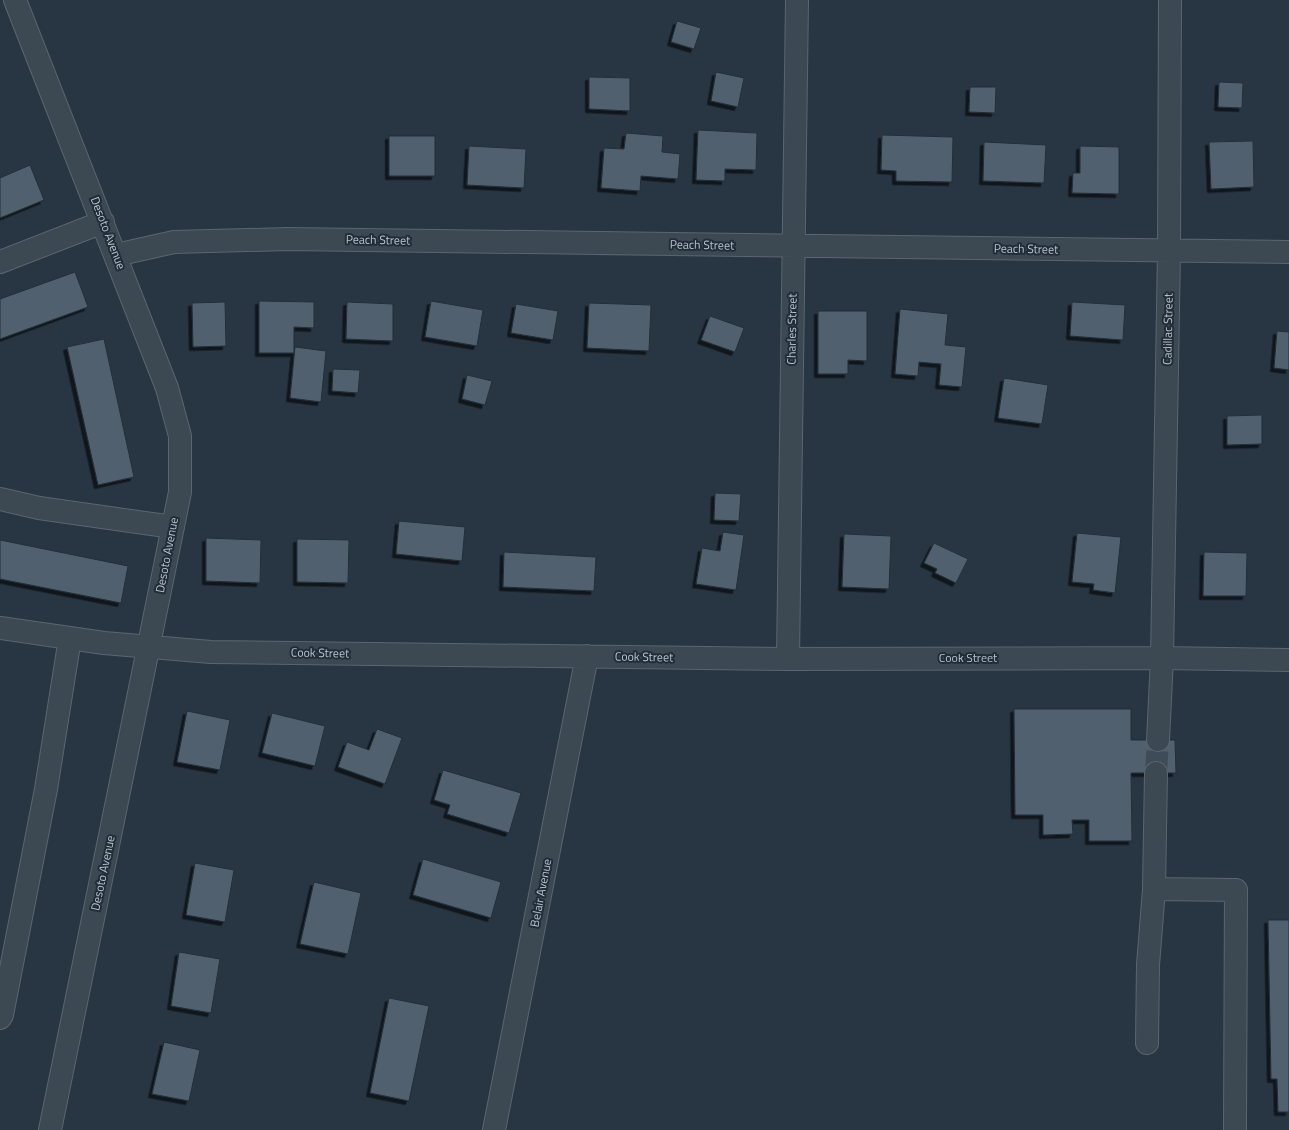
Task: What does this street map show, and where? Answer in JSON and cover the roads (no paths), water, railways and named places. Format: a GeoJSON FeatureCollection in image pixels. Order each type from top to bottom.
{"type":"FeatureCollection","features":[{"type":"Feature","properties":{"kind":"street","name":"Desoto Avenue"},"geometry":{"type":"LineString","coordinates":[[16,0],[167,388],[180,436],[180,492],[50,1130]]}},
{"type":"Feature","properties":{"kind":"street","name":"Charles Street"},"geometry":{"type":"LineString","coordinates":[[788,658],[796,0]]}},
{"type":"Feature","properties":{"kind":"street","name":"Cadillac Street"},"geometry":{"type":"LineString","coordinates":[[1158,740],[1162,658],[1170,251],[1170,0]]}},
{"type":"Feature","properties":{"kind":"street"},"geometry":{"type":"LineString","coordinates":[[0,262],[103,222]]}},
{"type":"Feature","properties":{"kind":"street","name":"Peach Street"},"geometry":{"type":"LineString","coordinates":[[116,255],[174,242],[288,239],[793,247],[1289,252]]}},
{"type":"Feature","properties":{"kind":"street"},"geometry":{"type":"LineString","coordinates":[[0,499],[39,508],[173,528]]}},
{"type":"Feature","properties":{"kind":"street","name":"Cook Street"},"geometry":{"type":"LineString","coordinates":[[0,628],[149,647],[211,652],[788,658],[1162,658],[1289,660]]}},
{"type":"Feature","properties":{"kind":"street"},"geometry":{"type":"LineString","coordinates":[[0,1018],[2,1015],[46,789],[70,638]]}},
{"type":"Feature","properties":{"kind":"street","name":"Belair Avenue"},"geometry":{"type":"LineString","coordinates":[[494,1130],[587,656]]}},
{"type":"Feature","properties":{"kind":"street"},"geometry":{"type":"LineString","coordinates":[[1147,1042],[1148,965],[1154,889],[1156,773]]}},
{"type":"Feature","properties":{"kind":"street"},"geometry":{"type":"LineString","coordinates":[[1154,889],[1236,890],[1235,1130]]}},
{"type":"Feature","properties":{"kind":"tunnel"},"geometry":{"type":"LineString","coordinates":[[1156,773],[1158,740]]}}]}
